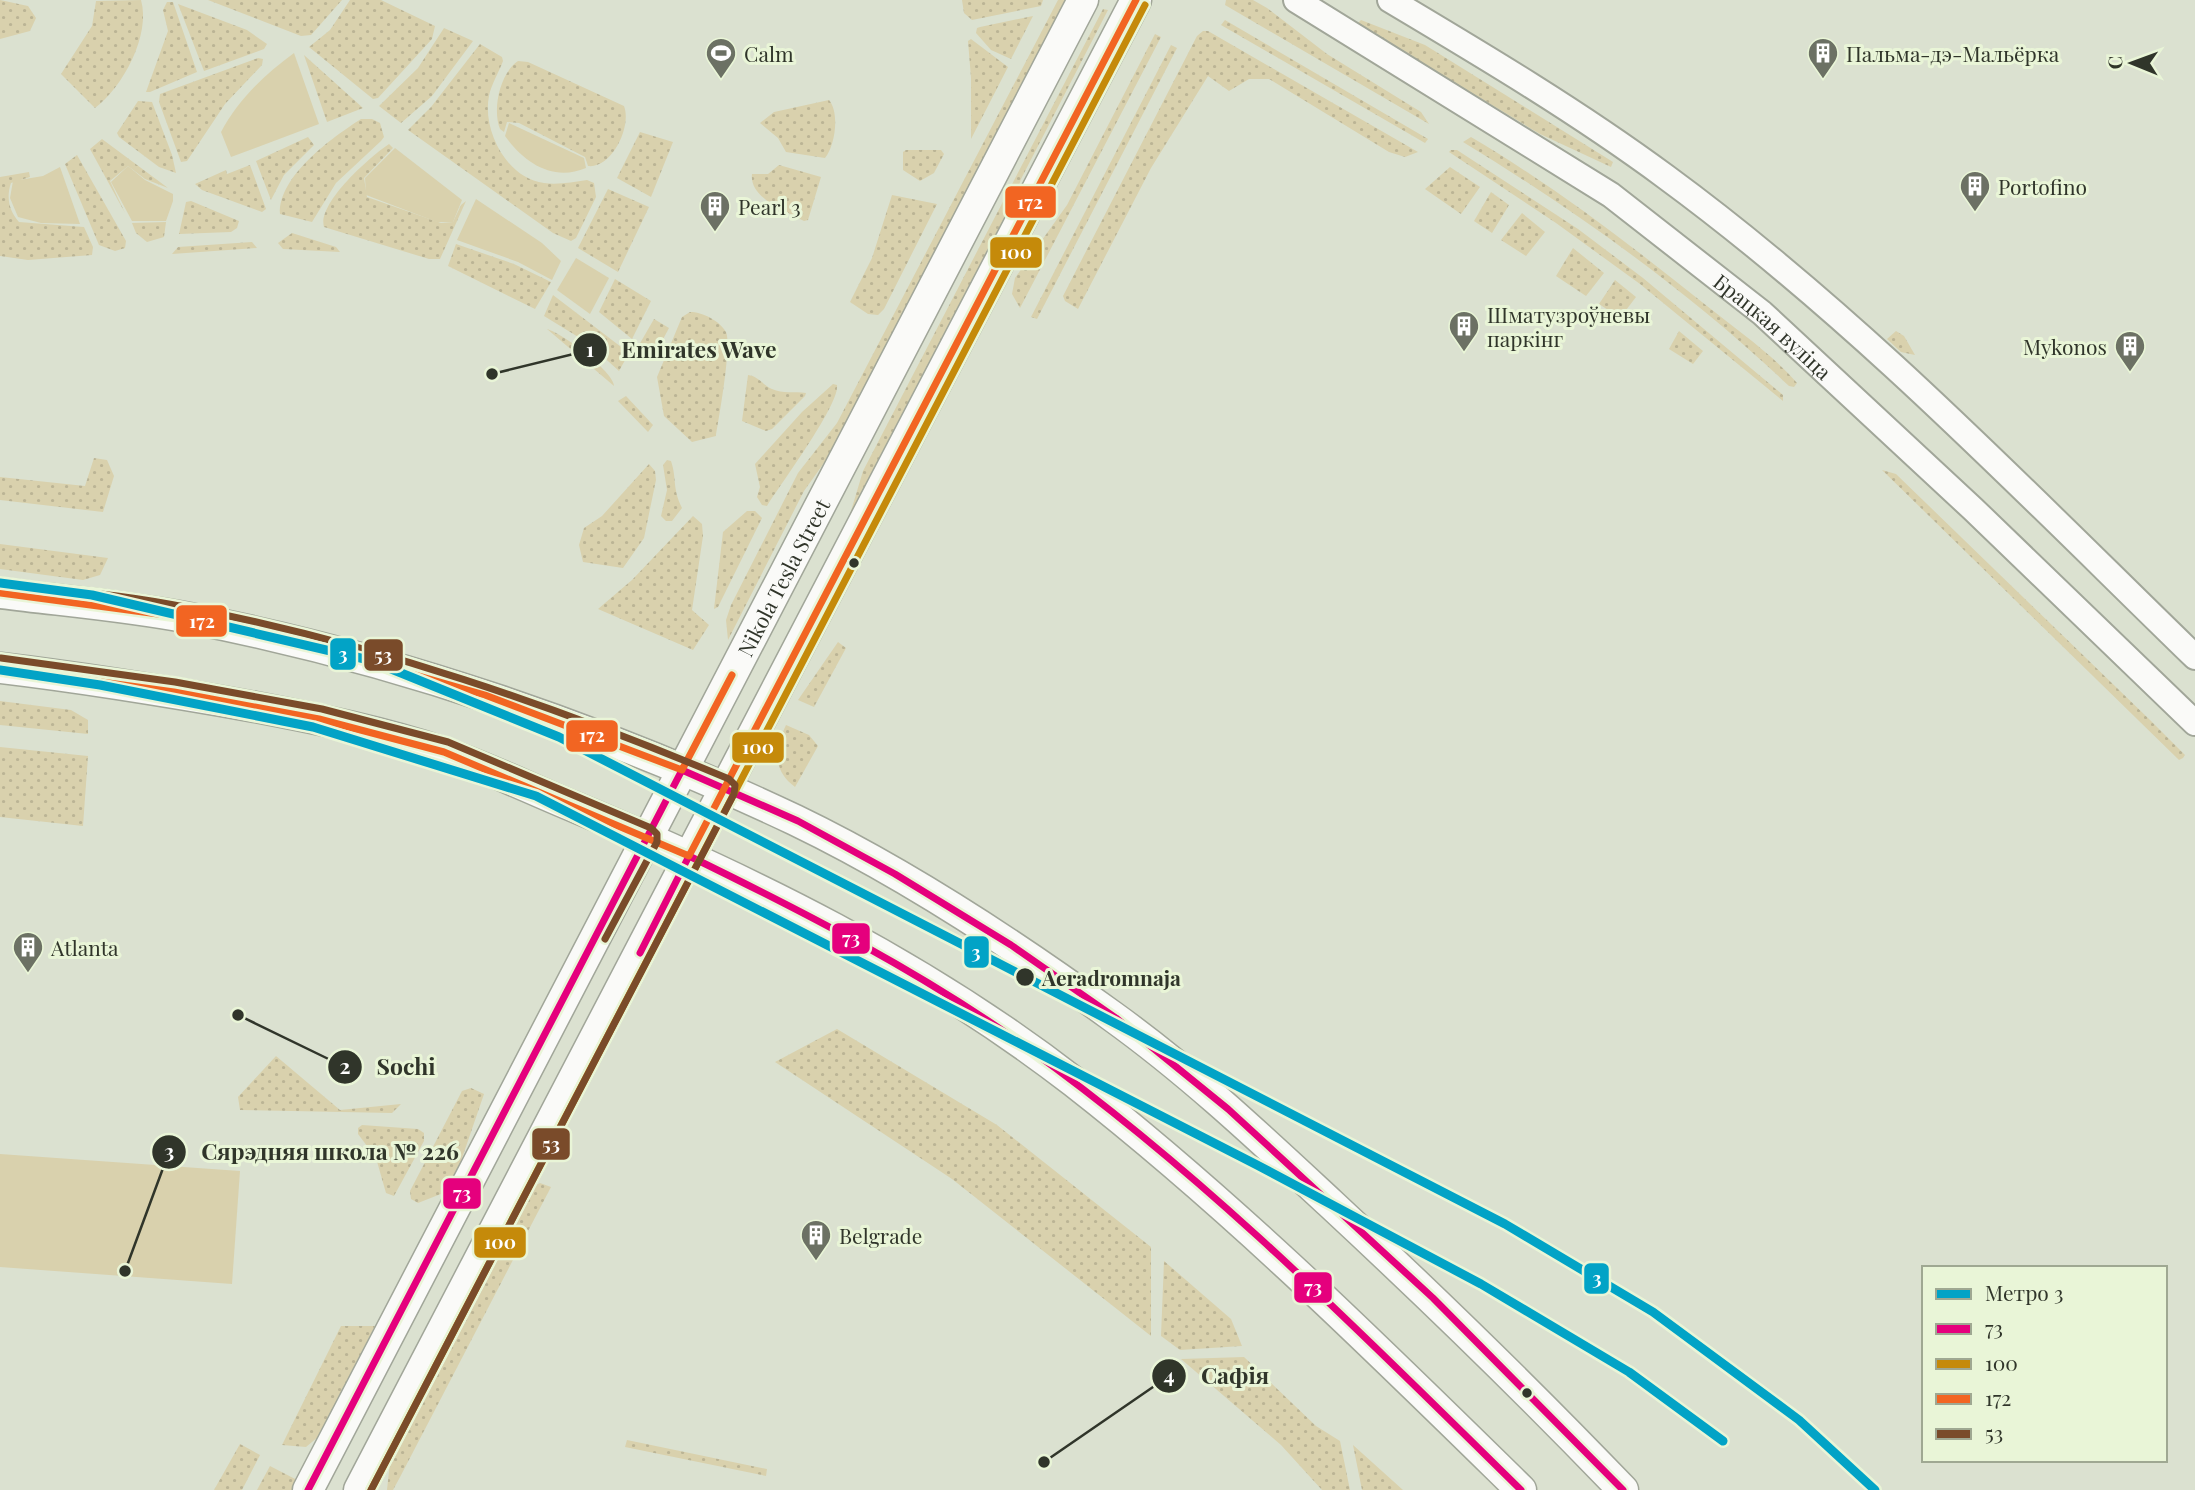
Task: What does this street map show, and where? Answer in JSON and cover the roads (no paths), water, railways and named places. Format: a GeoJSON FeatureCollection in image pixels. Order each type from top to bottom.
{"type":"FeatureCollection","features":[{"type":"Feature","properties":{"kind":"main road","name":"Nikola Tesla Street"},"geometry":{"type":"LineString","coordinates":[[308,1490],[1083,0]]}},
{"type":"Feature","properties":{"kind":"main road"},"geometry":{"type":"LineString","coordinates":[[359,1490],[1136,0]]}},
{"type":"Feature","properties":{"kind":"main road"},"geometry":{"type":"LineString","coordinates":[[0,593],[188,618],[340,653],[485,695],[682,770],[797,821],[895,874],[1011,945],[1116,1018],[1228,1109],[1433,1298],[1623,1490]]}},
{"type":"Feature","properties":{"kind":"main road"},"geometry":{"type":"LineString","coordinates":[[0,668],[174,692],[319,719],[444,752],[689,856],[858,940],[970,1008],[1070,1079],[1179,1166],[1381,1353],[1521,1490]]}},
{"type":"Feature","properties":{"kind":"street","name":"Брацкая вуліца"},"geometry":{"type":"LineString","coordinates":[[1296,0],[1611,195],[1751,305],[1973,509],[2195,723]]}},
{"type":"Feature","properties":{"kind":"street"},"geometry":{"type":"LineString","coordinates":[[1390,0],[1528,82],[1666,177],[1792,277],[1906,379],[2195,657]]}},
{"type":"Feature","properties":{"kind":"metro line","name":"3"},"geometry":{"type":"LineString","coordinates":[[0,583],[92,595],[369,660],[559,737],[1505,1224],[1653,1312],[1799,1420],[1875,1490]]}},
{"type":"Feature","properties":{"kind":"metro line","name":"3"},"geometry":{"type":"LineString","coordinates":[[0,670],[100,685],[313,727],[536,796],[1257,1165],[1481,1284],[1629,1372],[1723,1441]]}},
{"type":"Feature","properties":{"kind":"place","name":"Calm"},"geometry":{"type":"Point","coordinates":[721,80]}},
{"type":"Feature","properties":{"kind":"place","name":"Пальма-дэ-Мальёрка"},"geometry":{"type":"Point","coordinates":[1823,80]}},
{"type":"Feature","properties":{"kind":"place","name":"Portofino"},"geometry":{"type":"Point","coordinates":[1975,213]}},
{"type":"Feature","properties":{"kind":"place","name":"Pearl 3"},"geometry":{"type":"Point","coordinates":[715,233]}},
{"type":"Feature","properties":{"kind":"place","name":"Шматузроўневы паркінг"},"geometry":{"type":"Point","coordinates":[1464,353]}},
{"type":"Feature","properties":{"kind":"place","name":"Mykonos"},"geometry":{"type":"Point","coordinates":[2130,373]}},
{"type":"Feature","properties":{"kind":"place","name":"Emirates Wave"},"geometry":{"type":"Point","coordinates":[492,374]}},
{"type":"Feature","properties":{"kind":"place","name":"Atlanta"},"geometry":{"type":"Point","coordinates":[28,974]}},
{"type":"Feature","properties":{"kind":"place","name":"Aeradromnaja"},"geometry":{"type":"Point","coordinates":[1025,977]}},
{"type":"Feature","properties":{"kind":"place","name":"Sochi"},"geometry":{"type":"Point","coordinates":[238,1015]}},
{"type":"Feature","properties":{"kind":"place","name":"Belgrade"},"geometry":{"type":"Point","coordinates":[816,1262]}},
{"type":"Feature","properties":{"kind":"place","name":"Сярэдняя школа № 226"},"geometry":{"type":"Point","coordinates":[125,1271]}},
{"type":"Feature","properties":{"kind":"place","name":"Сафія"},"geometry":{"type":"Point","coordinates":[1044,1462]}}]}
